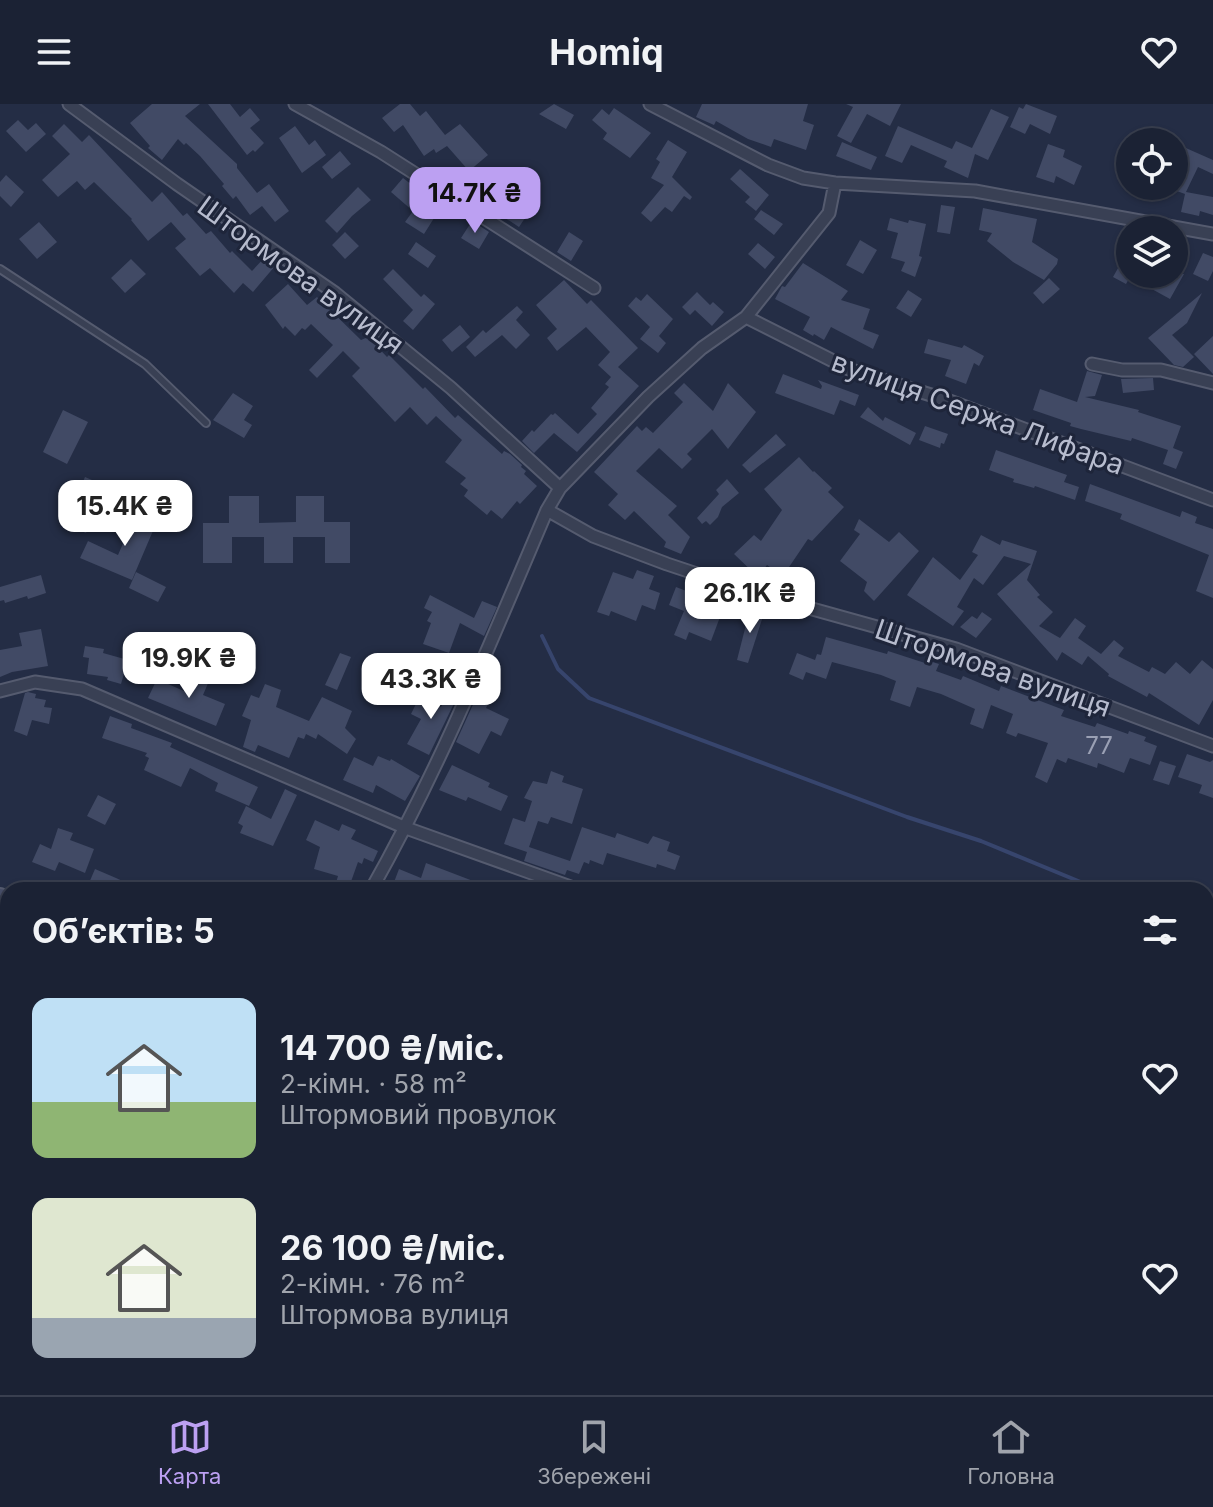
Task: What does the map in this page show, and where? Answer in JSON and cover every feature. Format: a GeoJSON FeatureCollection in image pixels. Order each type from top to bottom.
{"type":"FeatureCollection","features":[{"type":"Feature","properties":{"kind":"street","name":"Штормова вулиця"},"geometry":{"type":"LineString","coordinates":[[69,104],[177,184],[335,293],[451,388],[560,488]]}},
{"type":"Feature","properties":{"kind":"street"},"geometry":{"type":"LineString","coordinates":[[295,104],[381,152],[594,288]]}},
{"type":"Feature","properties":{"kind":"street"},"geometry":{"type":"LineString","coordinates":[[650,104],[768,165],[803,178],[835,183],[975,191],[1213,234]]}},
{"type":"Feature","properties":{"kind":"street"},"geometry":{"type":"LineString","coordinates":[[376,882],[406,828],[462,709],[547,510],[560,488],[659,387],[702,348],[746,317],[829,213],[835,183]]}},
{"type":"Feature","properties":{"kind":"street","name":"вулиця Сержа Лифара"},"geometry":{"type":"LineString","coordinates":[[746,317],[851,370],[947,400],[1213,500]]}},
{"type":"Feature","properties":{"kind":"street"},"geometry":{"type":"LineString","coordinates":[[1092,364],[1122,370],[1161,370],[1213,383]]}},
{"type":"Feature","properties":{"kind":"street","name":"Штормова вулиця"},"geometry":{"type":"LineString","coordinates":[[547,510],[593,536],[667,564],[751,592],[956,649],[1213,746]]}},
{"type":"Feature","properties":{"kind":"street"},"geometry":{"type":"LineString","coordinates":[[0,691],[35,682],[82,689],[406,828],[557,882]]}},
{"type":"Feature","properties":{"kind":"lane"},"geometry":{"type":"LineString","coordinates":[[0,269],[145,364],[206,423]]}},
{"type":"Feature","properties":{"kind":"building"},"geometry":{"type":"Polygon","coordinates":[[[152,104],[200,104],[185,116],[237,164],[257,193],[269,184],[289,211],[275,222],[262,206],[250,215],[236,196],[233,199],[200,156],[178,139],[162,160],[148,148],[150,146],[130,123],[152,104]]]}},
{"type":"Feature","properties":{"kind":"building"},"geometry":{"type":"Polygon","coordinates":[[[208,104],[230,104],[240,117],[250,108],[260,120],[250,128],[264,143],[247,155],[208,104]]]}},
{"type":"Feature","properties":{"kind":"building"},"geometry":{"type":"Polygon","coordinates":[[[400,104],[410,104],[420,116],[426,111],[445,135],[460,124],[488,155],[469,171],[447,146],[436,153],[434,149],[424,156],[403,125],[394,132],[382,118],[400,104]]]}},
{"type":"Feature","properties":{"kind":"building"},"geometry":{"type":"Polygon","coordinates":[[[554,104],[574,115],[566,129],[539,114],[554,104]]]}},
{"type":"Feature","properties":{"kind":"building"},"geometry":{"type":"Polygon","coordinates":[[[702,104],[808,104],[803,121],[814,125],[806,150],[774,139],[771,147],[748,139],[716,121],[714,125],[696,117],[702,104]]]}},
{"type":"Feature","properties":{"kind":"building"},"geometry":{"type":"Polygon","coordinates":[[[846,104],[901,104],[890,126],[867,114],[851,143],[837,136],[853,107],[846,104]]]}},
{"type":"Feature","properties":{"kind":"building"},"geometry":{"type":"Polygon","coordinates":[[[1026,104],[1057,116],[1050,134],[1030,124],[1025,134],[1010,127],[1019,107],[1023,109],[1026,104]]]}},
{"type":"Feature","properties":{"kind":"building"},"geometry":{"type":"Polygon","coordinates":[[[614,108],[651,133],[630,158],[603,139],[607,133],[592,120],[602,109],[609,115],[614,108]]]}},
{"type":"Feature","properties":{"kind":"building"},"geometry":{"type":"Polygon","coordinates":[[[991,109],[1009,117],[988,160],[975,154],[968,178],[944,167],[947,161],[911,145],[902,163],[885,156],[898,126],[952,149],[956,141],[972,148],[991,109]]]}},
{"type":"Feature","properties":{"kind":"building"},"geometry":{"type":"Polygon","coordinates":[[[18,120],[28,130],[36,123],[46,134],[26,152],[6,131],[18,120]]]}},
{"type":"Feature","properties":{"kind":"building"},"geometry":{"type":"Polygon","coordinates":[[[64,124],[82,142],[89,135],[152,202],[162,192],[183,216],[187,213],[206,234],[211,231],[230,253],[232,251],[252,271],[265,257],[275,266],[253,292],[243,283],[234,293],[210,268],[200,276],[175,248],[186,239],[171,222],[148,241],[132,219],[94,182],[85,190],[77,181],[58,197],[42,180],[70,154],[52,136],[64,124]]]}},
{"type":"Feature","properties":{"kind":"building"},"geometry":{"type":"Polygon","coordinates":[[[295,126],[309,145],[315,140],[326,155],[302,173],[279,138],[295,126]]]}},
{"type":"Feature","properties":{"kind":"building"},"geometry":{"type":"Polygon","coordinates":[[[668,140],[687,152],[672,177],[692,197],[690,200],[684,196],[672,212],[665,207],[651,222],[641,213],[664,185],[651,178],[660,162],[656,159],[668,140]]]}},
{"type":"Feature","properties":{"kind":"building"},"geometry":{"type":"Polygon","coordinates":[[[842,142],[877,157],[871,170],[836,156],[842,142]]]}},
{"type":"Feature","properties":{"kind":"building"},"geometry":{"type":"Polygon","coordinates":[[[1048,144],[1065,150],[1063,157],[1082,166],[1074,185],[1056,176],[1054,183],[1036,177],[1048,144]]]}},
{"type":"Feature","properties":{"kind":"building"},"geometry":{"type":"Polygon","coordinates":[[[1188,149],[1213,160],[1213,174],[1198,167],[1188,188],[1188,149]]]}},
{"type":"Feature","properties":{"kind":"building"},"geometry":{"type":"Polygon","coordinates":[[[340,151],[351,164],[332,179],[322,167],[340,151]]]}},
{"type":"Feature","properties":{"kind":"building"},"geometry":{"type":"Polygon","coordinates":[[[740,169],[769,195],[756,211],[745,202],[750,197],[730,179],[740,169]]]}},
{"type":"Feature","properties":{"kind":"building"},"geometry":{"type":"Polygon","coordinates":[[[6,175],[24,192],[11,207],[0,196],[0,182],[6,175]]]}},
{"type":"Feature","properties":{"kind":"building"},"geometry":{"type":"Polygon","coordinates":[[[403,178],[441,207],[424,234],[405,222],[413,211],[391,192],[403,178]]]}},
{"type":"Feature","properties":{"kind":"building"},"geometry":{"type":"Polygon","coordinates":[[[358,187],[371,200],[337,233],[325,221],[358,187]]]}},
{"type":"Feature","properties":{"kind":"building"},"geometry":{"type":"Polygon","coordinates":[[[511,191],[533,206],[519,227],[496,212],[511,191]]]}},
{"type":"Feature","properties":{"kind":"building"},"geometry":{"type":"Polygon","coordinates":[[[1188,192],[1213,197],[1213,215],[1200,211],[1199,216],[1181,212],[1184,200],[1188,200],[1188,192]]]}},
{"type":"Feature","properties":{"kind":"building"},"geometry":{"type":"Polygon","coordinates":[[[941,205],[955,207],[950,234],[937,232],[941,205]]]}},
{"type":"Feature","properties":{"kind":"building"},"geometry":{"type":"Polygon","coordinates":[[[983,208],[1037,219],[1032,242],[1058,259],[1044,280],[1013,262],[987,241],[992,233],[979,230],[983,208]]]}},
{"type":"Feature","properties":{"kind":"building"},"geometry":{"type":"Polygon","coordinates":[[[761,210],[783,224],[774,235],[754,219],[761,210]]]}},
{"type":"Feature","properties":{"kind":"building"},"geometry":{"type":"Polygon","coordinates":[[[890,218],[926,224],[919,256],[922,257],[915,277],[901,271],[905,262],[891,258],[898,233],[887,230],[890,218]]]}},
{"type":"Feature","properties":{"kind":"building"},"geometry":{"type":"Polygon","coordinates":[[[472,221],[489,232],[479,249],[461,238],[472,221]]]}},
{"type":"Feature","properties":{"kind":"building"},"geometry":{"type":"Polygon","coordinates":[[[39,222],[57,242],[37,259],[19,239],[39,222]]]}},
{"type":"Feature","properties":{"kind":"building"},"geometry":{"type":"Polygon","coordinates":[[[345,232],[359,246],[345,259],[332,245],[345,232]]]}},
{"type":"Feature","properties":{"kind":"building"},"geometry":{"type":"Polygon","coordinates":[[[569,232],[583,241],[571,261],[557,252],[569,232]]]}},
{"type":"Feature","properties":{"kind":"building"},"geometry":{"type":"Polygon","coordinates":[[[860,240],[877,250],[863,274],[846,265],[860,240]]]}},
{"type":"Feature","properties":{"kind":"building"},"geometry":{"type":"Polygon","coordinates":[[[416,242],[436,256],[428,268],[408,254],[416,242]]]}},
{"type":"Feature","properties":{"kind":"building"},"geometry":{"type":"Polygon","coordinates":[[[758,243],[775,257],[765,269],[748,254],[758,243]]]}},
{"type":"Feature","properties":{"kind":"building"},"geometry":{"type":"Polygon","coordinates":[[[1203,253],[1213,257],[1213,271],[1208,281],[1193,274],[1203,253]]]}},
{"type":"Feature","properties":{"kind":"building"},"geometry":{"type":"Polygon","coordinates":[[[131,259],[146,274],[125,293],[111,278],[131,259]]]}},
{"type":"Feature","properties":{"kind":"building"},"geometry":{"type":"Polygon","coordinates":[[[803,263],[848,291],[841,300],[870,309],[863,329],[879,335],[873,349],[831,327],[824,340],[813,336],[803,330],[810,317],[775,299],[782,286],[785,287],[803,263]]]}},
{"type":"Feature","properties":{"kind":"building"},"geometry":{"type":"Polygon","coordinates":[[[393,269],[421,297],[424,294],[435,304],[413,330],[403,321],[413,310],[383,279],[393,269]]]}},
{"type":"Feature","properties":{"kind":"building"},"geometry":{"type":"Polygon","coordinates":[[[1049,278],[1060,289],[1043,304],[1033,293],[1049,278]]]}},
{"type":"Feature","properties":{"kind":"building"},"geometry":{"type":"Polygon","coordinates":[[[564,280],[587,304],[591,300],[638,348],[618,367],[639,386],[577,452],[554,433],[534,453],[522,441],[532,430],[534,432],[555,413],[578,434],[597,414],[591,408],[609,387],[605,384],[611,377],[598,365],[610,352],[586,327],[557,351],[547,338],[557,329],[536,305],[564,280]]]}},
{"type":"Feature","properties":{"kind":"building"},"geometry":{"type":"Polygon","coordinates":[[[288,284],[307,305],[317,297],[361,340],[368,337],[455,418],[458,415],[502,454],[504,451],[510,454],[537,486],[520,504],[517,501],[502,519],[491,510],[487,515],[464,496],[468,490],[460,484],[466,478],[445,462],[462,440],[436,416],[427,425],[410,407],[395,422],[352,376],[360,368],[343,351],[317,378],[309,370],[333,345],[311,324],[295,336],[285,326],[283,329],[265,305],[288,284]]]}},
{"type":"Feature","properties":{"kind":"building"},"geometry":{"type":"Polygon","coordinates":[[[1150,288],[1176,288],[1170,299],[1150,288]]]}},
{"type":"Feature","properties":{"kind":"building"},"geometry":{"type":"Polygon","coordinates":[[[908,290],[922,299],[911,317],[896,308],[908,290]]]}},
{"type":"Feature","properties":{"kind":"building"},"geometry":{"type":"Polygon","coordinates":[[[697,292],[710,305],[713,302],[724,312],[712,326],[695,310],[690,315],[682,307],[697,292]]]}},
{"type":"Feature","properties":{"kind":"building"},"geometry":{"type":"Polygon","coordinates":[[[1202,293],[1187,323],[1172,335],[1194,357],[1183,367],[1174,365],[1148,338],[1202,293]]]}},
{"type":"Feature","properties":{"kind":"building"},"geometry":{"type":"Polygon","coordinates":[[[647,294],[673,319],[659,336],[666,343],[658,353],[640,339],[650,327],[628,306],[636,297],[641,301],[647,294]]]}},
{"type":"Feature","properties":{"kind":"building"},"geometry":{"type":"Polygon","coordinates":[[[517,306],[523,312],[516,320],[530,335],[516,349],[502,335],[475,357],[466,347],[483,330],[486,333],[517,306]]]}},
{"type":"Feature","properties":{"kind":"building"},"geometry":{"type":"Polygon","coordinates":[[[460,325],[470,337],[452,352],[442,340],[460,325]]]}},
{"type":"Feature","properties":{"kind":"building"},"geometry":{"type":"Polygon","coordinates":[[[1213,336],[1213,374],[1194,354],[1213,336]]]}},
{"type":"Feature","properties":{"kind":"building"},"geometry":{"type":"Polygon","coordinates":[[[928,339],[962,348],[964,345],[984,356],[979,366],[974,363],[966,384],[945,376],[951,360],[924,353],[928,339]]]}},
{"type":"Feature","properties":{"kind":"building"},"geometry":{"type":"Polygon","coordinates":[[[1087,371],[1102,375],[1095,396],[1085,397],[1139,410],[1181,426],[1173,448],[1183,452],[1176,469],[1163,464],[1168,450],[1132,438],[1131,441],[1070,426],[1071,423],[1033,410],[1040,389],[1077,402],[1087,371]]]}},
{"type":"Feature","properties":{"kind":"building"},"geometry":{"type":"Polygon","coordinates":[[[783,374],[821,389],[818,380],[859,395],[855,406],[840,400],[834,415],[775,393],[783,374]]]}},
{"type":"Feature","properties":{"kind":"building"},"geometry":{"type":"Polygon","coordinates":[[[1153,378],[1154,390],[1123,393],[1121,379],[1153,378]]]}},
{"type":"Feature","properties":{"kind":"building"},"geometry":{"type":"Polygon","coordinates":[[[684,383],[713,411],[728,383],[756,412],[728,449],[712,429],[687,454],[692,459],[682,469],[659,448],[636,471],[677,506],[668,515],[690,537],[681,554],[664,547],[666,542],[634,511],[625,520],[608,505],[618,494],[594,472],[637,426],[642,431],[646,427],[653,433],[683,402],[674,393],[684,383]]]}},
{"type":"Feature","properties":{"kind":"building"},"geometry":{"type":"Polygon","coordinates":[[[233,393],[253,406],[244,420],[252,425],[244,438],[213,420],[233,393]]]}},
{"type":"Feature","properties":{"kind":"building"},"geometry":{"type":"Polygon","coordinates":[[[868,407],[883,421],[885,417],[916,433],[910,445],[860,417],[868,407]]]}},
{"type":"Feature","properties":{"kind":"building"},"geometry":{"type":"Polygon","coordinates":[[[63,410],[88,422],[67,464],[43,452],[63,410]]]}},
{"type":"Feature","properties":{"kind":"building"},"geometry":{"type":"Polygon","coordinates":[[[925,426],[948,434],[940,448],[919,440],[925,426]]]}},
{"type":"Feature","properties":{"kind":"building"},"geometry":{"type":"Polygon","coordinates":[[[776,434],[786,445],[750,473],[742,465],[776,434]]]}},
{"type":"Feature","properties":{"kind":"building"},"geometry":{"type":"Polygon","coordinates":[[[996,450],[1067,475],[1064,482],[1079,487],[1075,500],[1013,482],[1014,479],[989,470],[996,450]]]}},
{"type":"Feature","properties":{"kind":"building"},"geometry":{"type":"Polygon","coordinates":[[[799,457],[832,488],[828,492],[844,507],[812,541],[808,539],[783,576],[767,565],[758,577],[734,554],[754,535],[761,541],[782,510],[764,489],[799,457]]]}},
{"type":"Feature","properties":{"kind":"building"},"geometry":{"type":"Polygon","coordinates":[[[85,477],[106,486],[86,533],[65,524],[85,477]]]}},
{"type":"Feature","properties":{"kind":"building"},"geometry":{"type":"Polygon","coordinates":[[[727,479],[739,493],[722,507],[710,525],[706,521],[702,524],[697,518],[719,494],[716,490],[727,479]]]}},
{"type":"Feature","properties":{"kind":"building"},"geometry":{"type":"Polygon","coordinates":[[[1090,484],[1180,517],[1182,511],[1197,517],[1195,523],[1213,529],[1213,598],[1196,591],[1209,555],[1120,519],[1122,514],[1085,501],[1090,484]]]}},
{"type":"Feature","properties":{"kind":"building"},"geometry":{"type":"Polygon","coordinates":[[[229,496],[259,496],[259,523],[296,522],[296,496],[324,496],[324,522],[350,522],[350,563],[325,563],[325,537],[293,537],[293,563],[264,563],[264,537],[232,537],[232,563],[203,563],[203,523],[229,523],[229,496]]]}},
{"type":"Feature","properties":{"kind":"building"},"geometry":{"type":"Polygon","coordinates":[[[149,507],[161,512],[132,580],[80,558],[88,541],[118,555],[135,516],[143,520],[149,507]]]}},
{"type":"Feature","properties":{"kind":"building"},"geometry":{"type":"Polygon","coordinates":[[[859,519],[889,542],[899,532],[919,551],[874,601],[864,591],[867,582],[840,561],[860,534],[854,530],[859,519]]]}},
{"type":"Feature","properties":{"kind":"building"},"geometry":{"type":"Polygon","coordinates":[[[981,535],[1000,545],[1002,540],[1037,551],[1027,580],[1040,595],[1037,597],[1053,612],[1039,626],[1060,638],[1075,618],[1086,626],[1078,638],[1101,654],[1114,640],[1124,648],[1118,656],[1149,672],[1152,667],[1165,674],[1176,662],[1190,674],[1202,660],[1213,669],[1213,700],[1199,725],[1149,693],[1147,697],[1108,676],[1088,656],[1082,665],[1062,652],[1057,661],[997,594],[1031,564],[1004,556],[983,585],[974,578],[957,607],[964,611],[953,626],[907,595],[933,557],[960,580],[978,555],[972,552],[981,535]]]}},
{"type":"Feature","properties":{"kind":"building"},"geometry":{"type":"Polygon","coordinates":[[[637,570],[654,576],[649,589],[660,593],[655,610],[642,605],[636,621],[611,611],[609,616],[597,612],[613,572],[633,579],[637,570]]]}},
{"type":"Feature","properties":{"kind":"building"},"geometry":{"type":"Polygon","coordinates":[[[136,572],[166,587],[158,602],[129,588],[136,572]]]}},
{"type":"Feature","properties":{"kind":"building"},"geometry":{"type":"Polygon","coordinates":[[[41,575],[46,593],[5,603],[4,600],[0,601],[0,587],[41,575]]]}},
{"type":"Feature","properties":{"kind":"building"},"geometry":{"type":"Polygon","coordinates":[[[676,587],[723,609],[711,641],[689,632],[686,640],[674,635],[684,611],[669,605],[676,587]]]}},
{"type":"Feature","properties":{"kind":"building"},"geometry":{"type":"Polygon","coordinates":[[[430,595],[474,618],[482,601],[497,607],[484,636],[460,623],[449,653],[423,644],[431,623],[427,621],[432,612],[424,608],[430,595]]]}},
{"type":"Feature","properties":{"kind":"building"},"geometry":{"type":"Polygon","coordinates":[[[750,609],[764,613],[748,663],[737,660],[750,609]]]}},
{"type":"Feature","properties":{"kind":"building"},"geometry":{"type":"Polygon","coordinates":[[[982,612],[992,619],[976,638],[960,627],[972,616],[977,619],[982,612]]]}},
{"type":"Feature","properties":{"kind":"building"},"geometry":{"type":"Polygon","coordinates":[[[41,629],[48,666],[0,677],[0,650],[22,646],[19,633],[41,629]]]}},
{"type":"Feature","properties":{"kind":"building"},"geometry":{"type":"Polygon","coordinates":[[[826,637],[939,664],[936,671],[961,680],[963,676],[999,691],[1001,686],[1064,710],[1061,716],[1095,727],[1097,723],[1128,734],[1129,731],[1146,737],[1144,741],[1157,746],[1150,765],[1130,758],[1124,773],[1098,763],[1097,768],[1068,758],[1066,763],[1057,759],[1047,783],[1035,777],[1048,743],[1018,733],[1016,737],[1006,733],[1013,714],[991,705],[983,729],[970,724],[975,709],[941,694],[917,687],[910,707],[890,700],[896,681],[881,675],[832,662],[826,679],[806,672],[803,680],[789,674],[797,653],[815,660],[817,654],[821,655],[826,637]]]}},
{"type":"Feature","properties":{"kind":"building"},"geometry":{"type":"Polygon","coordinates":[[[85,646],[104,649],[103,653],[128,660],[121,684],[107,680],[108,677],[87,674],[89,658],[83,657],[85,646]]]}},
{"type":"Feature","properties":{"kind":"building"},"geometry":{"type":"Polygon","coordinates":[[[340,653],[351,657],[337,690],[325,685],[340,653]]]}},
{"type":"Feature","properties":{"kind":"building"},"geometry":{"type":"Polygon","coordinates":[[[416,666],[429,673],[418,696],[405,689],[416,666]]]}},
{"type":"Feature","properties":{"kind":"building"},"geometry":{"type":"Polygon","coordinates":[[[193,674],[209,681],[203,695],[225,704],[216,726],[148,698],[157,679],[186,692],[193,674]]]}},
{"type":"Feature","properties":{"kind":"building"},"geometry":{"type":"Polygon","coordinates":[[[265,684],[281,690],[276,707],[309,721],[322,697],[352,711],[345,728],[356,739],[347,754],[318,734],[316,739],[306,734],[304,739],[298,737],[289,758],[258,745],[255,752],[243,747],[251,720],[242,716],[251,695],[259,698],[265,684]]]}},
{"type":"Feature","properties":{"kind":"building"},"geometry":{"type":"Polygon","coordinates":[[[451,687],[460,691],[429,755],[407,744],[421,719],[411,714],[420,696],[441,707],[451,687]]]}},
{"type":"Feature","properties":{"kind":"building"},"geometry":{"type":"Polygon","coordinates":[[[25,693],[36,694],[35,698],[46,700],[44,707],[52,708],[49,724],[32,720],[27,736],[14,731],[25,693]]]}},
{"type":"Feature","properties":{"kind":"building"},"geometry":{"type":"Polygon","coordinates":[[[476,698],[488,704],[486,708],[509,719],[501,736],[491,731],[479,754],[456,742],[476,698]]]}},
{"type":"Feature","properties":{"kind":"building"},"geometry":{"type":"Polygon","coordinates":[[[110,716],[132,724],[131,728],[172,743],[170,747],[258,787],[249,806],[215,791],[218,783],[190,768],[181,787],[144,770],[149,758],[145,756],[147,753],[102,738],[110,716]]]}},
{"type":"Feature","properties":{"kind":"building"},"geometry":{"type":"Polygon","coordinates":[[[1187,754],[1210,762],[1213,760],[1213,798],[1199,793],[1202,785],[1178,777],[1187,754]]]}},
{"type":"Feature","properties":{"kind":"building"},"geometry":{"type":"Polygon","coordinates":[[[378,756],[391,759],[420,776],[405,801],[376,785],[373,793],[343,780],[354,757],[373,766],[378,756]]]}},
{"type":"Feature","properties":{"kind":"building"},"geometry":{"type":"Polygon","coordinates":[[[1160,761],[1176,766],[1169,785],[1153,780],[1160,761]]]}},
{"type":"Feature","properties":{"kind":"building"},"geometry":{"type":"Polygon","coordinates":[[[452,765],[490,783],[488,787],[508,796],[501,811],[468,797],[466,801],[439,790],[452,765]]]}},
{"type":"Feature","properties":{"kind":"building"},"geometry":{"type":"Polygon","coordinates":[[[551,771],[564,776],[562,782],[583,789],[572,824],[551,817],[548,824],[538,821],[529,847],[570,861],[582,827],[615,838],[617,833],[648,844],[653,836],[670,842],[667,851],[680,856],[675,870],[657,864],[656,868],[607,853],[603,865],[590,860],[589,864],[584,862],[579,874],[567,870],[565,875],[524,861],[527,852],[504,844],[513,818],[525,822],[532,801],[524,798],[533,781],[547,784],[551,771]]]}},
{"type":"Feature","properties":{"kind":"building"},"geometry":{"type":"Polygon","coordinates":[[[285,789],[297,795],[273,846],[240,833],[243,826],[238,823],[246,806],[271,819],[285,789]]]}},
{"type":"Feature","properties":{"kind":"building"},"geometry":{"type":"Polygon","coordinates":[[[98,795],[116,804],[105,825],[87,816],[98,795]]]}},
{"type":"Feature","properties":{"kind":"building"},"geometry":{"type":"Polygon","coordinates":[[[315,820],[339,831],[342,824],[356,830],[351,839],[378,851],[373,862],[364,858],[362,864],[358,862],[351,882],[336,882],[338,876],[314,869],[320,847],[306,840],[315,820]]]}},
{"type":"Feature","properties":{"kind":"building"},"geometry":{"type":"Polygon","coordinates":[[[58,828],[73,833],[70,840],[94,849],[85,873],[59,862],[55,871],[32,862],[40,844],[51,849],[58,828]]]}},
{"type":"Feature","properties":{"kind":"building"},"geometry":{"type":"Polygon","coordinates":[[[426,863],[476,882],[394,882],[399,869],[421,878],[426,863]]]}},
{"type":"Feature","properties":{"kind":"building"},"geometry":{"type":"Polygon","coordinates":[[[95,869],[125,882],[89,882],[95,869]]]}},
{"type":"Feature","properties":{"kind":"waterway"},"geometry":{"type":"LineString","coordinates":[[542,636],[558,669],[589,698],[907,817],[981,841],[1081,882]]}}]}
